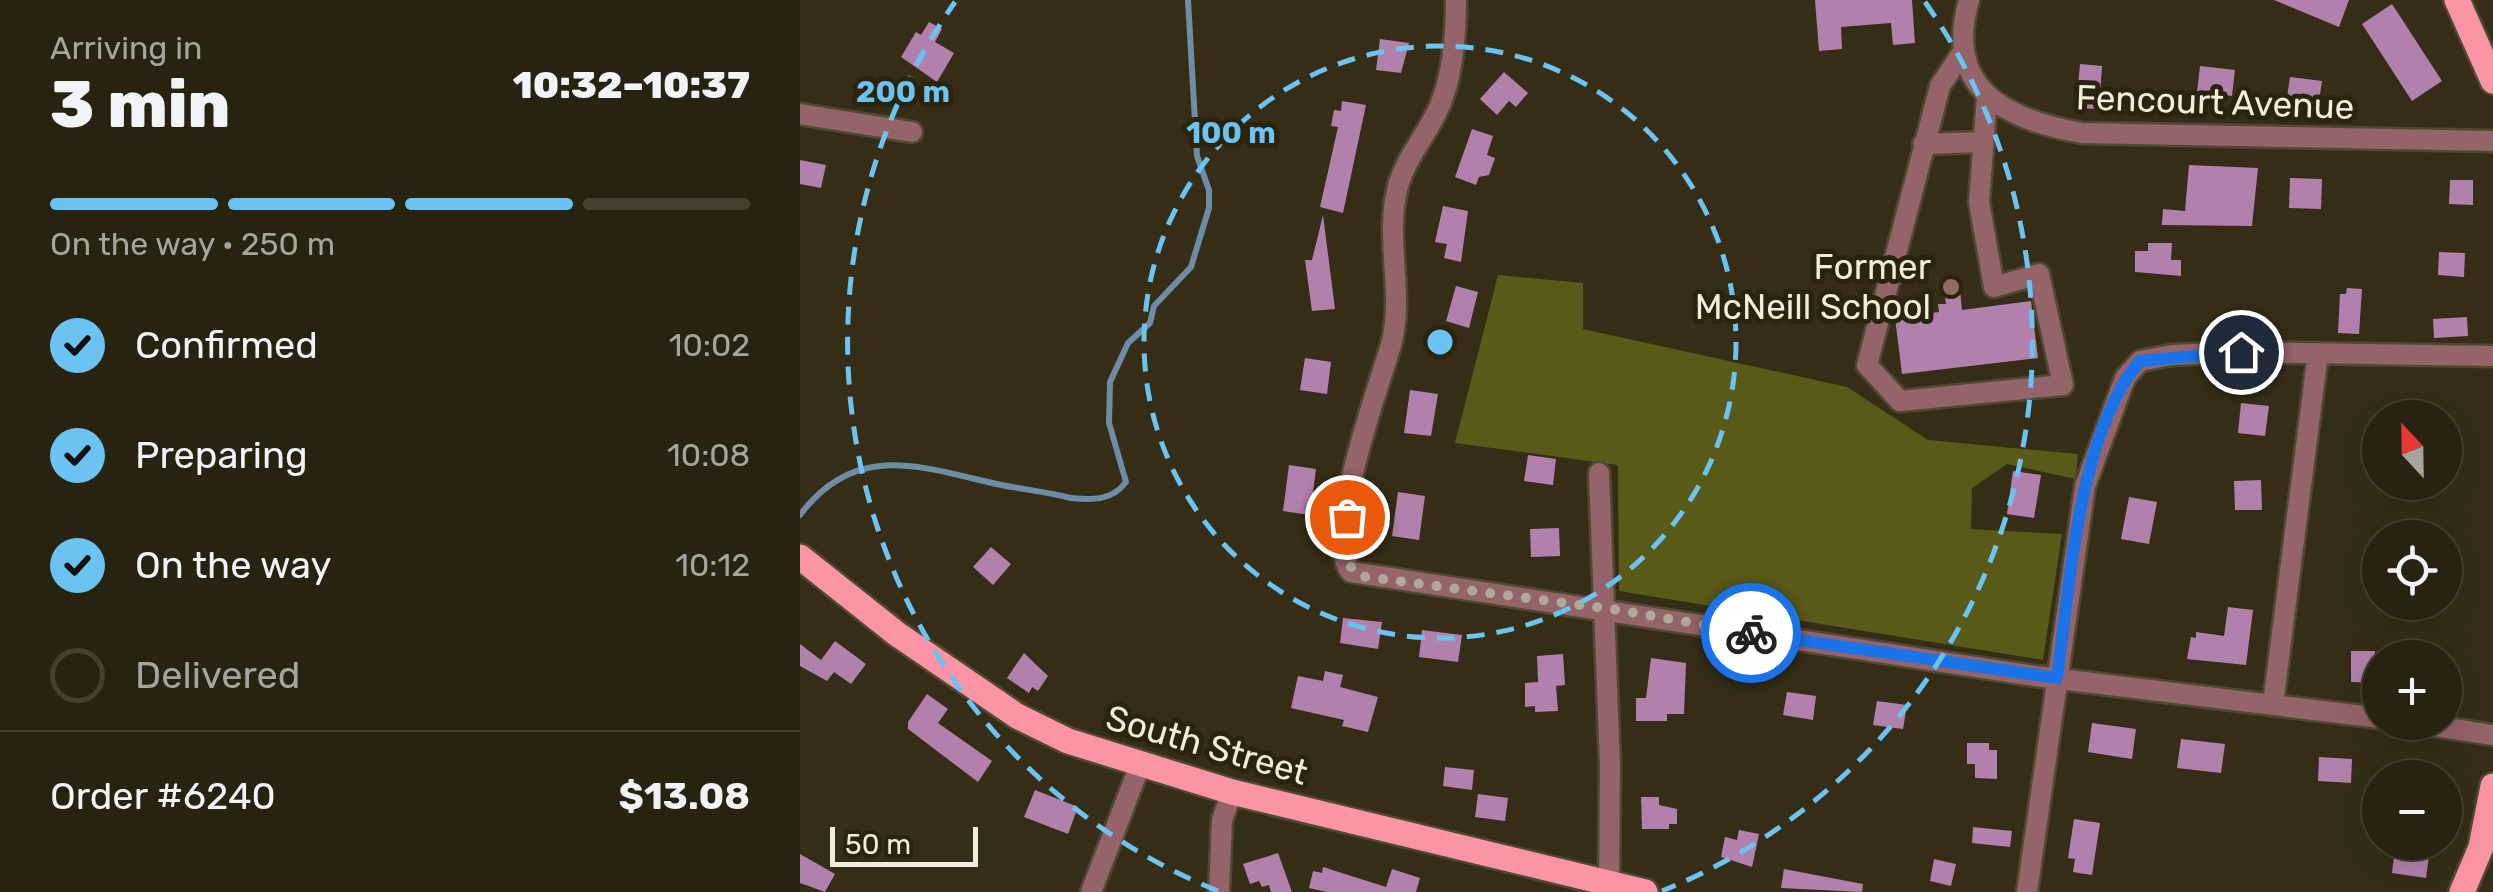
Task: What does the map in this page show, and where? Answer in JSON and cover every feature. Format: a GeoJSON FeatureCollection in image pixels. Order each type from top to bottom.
{"type":"FeatureCollection","features":[{"type":"Feature","properties":{"kind":"main road"},"geometry":{"type":"LineString","coordinates":[[2457,0],[2493,81]]}},
{"type":"Feature","properties":{"kind":"main road","name":"South Street"},"geometry":{"type":"LineString","coordinates":[[800,556],[897,634],[1017,716],[1068,741],[1232,792],[1645,892]]}},
{"type":"Feature","properties":{"kind":"main road"},"geometry":{"type":"LineString","coordinates":[[2462,892],[2481,847],[2493,786]]}},
{"type":"Feature","properties":{"kind":"street"},"geometry":{"type":"LineString","coordinates":[[1456,0],[1449,70],[1440,105],[1405,166],[1393,209],[1394,328],[1357,454],[1342,549],[1345,565],[1360,576],[2057,678],[2362,716]]}},
{"type":"Feature","properties":{"kind":"street"},"geometry":{"type":"LineString","coordinates":[[1964,50],[1940,86],[1867,365],[1900,402],[2063,385],[2039,274],[1994,288],[1978,202],[1980,142],[1987,96],[1969,70],[1964,50],[1962,29],[1969,0]]}},
{"type":"Feature","properties":{"kind":"street","name":"Fencourt Avenue"},"geometry":{"type":"LineString","coordinates":[[1987,96],[2027,122],[2082,133],[2493,141]]}},
{"type":"Feature","properties":{"kind":"street"},"geometry":{"type":"LineString","coordinates":[[800,114],[912,132]]}},
{"type":"Feature","properties":{"kind":"street"},"geometry":{"type":"LineString","coordinates":[[1923,144],[1980,142]]}},
{"type":"Feature","properties":{"kind":"street"},"geometry":{"type":"LineString","coordinates":[[2273,704],[2318,353]]}},
{"type":"Feature","properties":{"kind":"street"},"geometry":{"type":"LineString","coordinates":[[2027,892],[2084,486],[2130,373],[2140,361],[2172,356],[2318,353],[2493,356]]}},
{"type":"Feature","properties":{"kind":"street"},"geometry":{"type":"LineString","coordinates":[[1599,473],[1610,884]]}},
{"type":"Feature","properties":{"kind":"street"},"geometry":{"type":"LineString","coordinates":[[2462,731],[2493,736]]}},
{"type":"Feature","properties":{"kind":"street"},"geometry":{"type":"LineString","coordinates":[[1091,892],[1140,765]]}},
{"type":"Feature","properties":{"kind":"street"},"geometry":{"type":"LineString","coordinates":[[1219,892],[1222,820],[1232,792]]}},
{"type":"Feature","properties":{"kind":"shaded area"},"geometry":{"type":"Polygon","coordinates":[[[1498,275],[1583,283],[1583,329],[1847,387],[1928,440],[2078,454],[2076,479],[2007,464],[1972,488],[1971,529],[2062,534],[2043,660],[1619,591],[1618,465],[1455,443],[1498,275]]]}},
{"type":"Feature","properties":{"kind":"building"},"geometry":{"type":"Polygon","coordinates":[[[1815,0],[1912,0],[1915,43],[1893,45],[1891,23],[1841,27],[1842,49],[1819,51],[1815,0]]]}},
{"type":"Feature","properties":{"kind":"building"},"geometry":{"type":"Polygon","coordinates":[[[2274,0],[2349,0],[2339,27],[2274,0]]]}},
{"type":"Feature","properties":{"kind":"building"},"geometry":{"type":"Polygon","coordinates":[[[2392,4],[2442,81],[2412,101],[2362,24],[2392,4]]]}},
{"type":"Feature","properties":{"kind":"building"},"geometry":{"type":"Polygon","coordinates":[[[929,22],[942,29],[935,42],[954,53],[937,82],[901,57],[916,32],[921,35],[929,22]]]}},
{"type":"Feature","properties":{"kind":"building"},"geometry":{"type":"Polygon","coordinates":[[[1380,39],[1409,43],[1401,73],[1376,70],[1380,39]]]}},
{"type":"Feature","properties":{"kind":"building"},"geometry":{"type":"Polygon","coordinates":[[[2080,64],[2102,66],[2099,109],[2076,108],[2080,64]]]}},
{"type":"Feature","properties":{"kind":"building"},"geometry":{"type":"Polygon","coordinates":[[[2200,66],[2235,70],[2232,96],[2197,92],[2200,66]]]}},
{"type":"Feature","properties":{"kind":"building"},"geometry":{"type":"Polygon","coordinates":[[[1504,72],[1528,93],[1516,107],[1509,101],[1497,115],[1480,99],[1504,72]]]}},
{"type":"Feature","properties":{"kind":"building"},"geometry":{"type":"Polygon","coordinates":[[[2290,77],[2322,81],[2318,108],[2286,104],[2290,77]]]}},
{"type":"Feature","properties":{"kind":"building"},"geometry":{"type":"Polygon","coordinates":[[[1342,101],[1366,105],[1343,213],[1320,207],[1338,127],[1331,126],[1334,110],[1341,111],[1342,101]]]}},
{"type":"Feature","properties":{"kind":"building"},"geometry":{"type":"Polygon","coordinates":[[[1472,129],[1493,136],[1487,155],[1495,158],[1489,175],[1479,177],[1476,185],[1455,177],[1472,129]]]}},
{"type":"Feature","properties":{"kind":"building"},"geometry":{"type":"Polygon","coordinates":[[[800,160],[826,165],[821,188],[800,184],[800,160]]]}},
{"type":"Feature","properties":{"kind":"building"},"geometry":{"type":"Polygon","coordinates":[[[2189,165],[2258,168],[2252,226],[2162,225],[2163,209],[2185,211],[2189,165]]]}},
{"type":"Feature","properties":{"kind":"building"},"geometry":{"type":"Polygon","coordinates":[[[2290,178],[2322,179],[2321,209],[2289,208],[2290,178]]]}},
{"type":"Feature","properties":{"kind":"building"},"geometry":{"type":"Polygon","coordinates":[[[2450,180],[2473,180],[2473,205],[2449,204],[2450,180]]]}},
{"type":"Feature","properties":{"kind":"building"},"geometry":{"type":"Polygon","coordinates":[[[1443,206],[1468,211],[1461,262],[1444,258],[1447,244],[1435,242],[1443,206]]]}},
{"type":"Feature","properties":{"kind":"building"},"geometry":{"type":"Polygon","coordinates":[[[1323,215],[1335,309],[1312,311],[1305,260],[1312,260],[1323,215]]]}},
{"type":"Feature","properties":{"kind":"building"},"geometry":{"type":"Polygon","coordinates":[[[2148,243],[2172,243],[2171,260],[2181,260],[2181,276],[2135,272],[2135,251],[2148,251],[2148,243]]]}},
{"type":"Feature","properties":{"kind":"building"},"geometry":{"type":"Polygon","coordinates":[[[2439,252],[2465,253],[2464,277],[2438,275],[2439,252]]]}},
{"type":"Feature","properties":{"kind":"building"},"geometry":{"type":"Polygon","coordinates":[[[1456,286],[1478,292],[1469,328],[1446,321],[1456,286]]]}},
{"type":"Feature","properties":{"kind":"building"},"geometry":{"type":"Polygon","coordinates":[[[2347,288],[2362,289],[2359,334],[2338,333],[2340,294],[2346,294],[2347,288]]]}},
{"type":"Feature","properties":{"kind":"building"},"geometry":{"type":"Polygon","coordinates":[[[1960,290],[1962,310],[2031,301],[2038,358],[1902,374],[1895,318],[1939,312],[1938,304],[1946,304],[1944,291],[1960,290]]]}},
{"type":"Feature","properties":{"kind":"building"},"geometry":{"type":"Polygon","coordinates":[[[2467,317],[2468,336],[2434,338],[2433,319],[2467,317]]]}},
{"type":"Feature","properties":{"kind":"building"},"geometry":{"type":"Polygon","coordinates":[[[1305,358],[1331,362],[1327,394],[1300,390],[1305,358]]]}},
{"type":"Feature","properties":{"kind":"building"},"geometry":{"type":"Polygon","coordinates":[[[1410,390],[1438,394],[1431,436],[1404,433],[1410,390]]]}},
{"type":"Feature","properties":{"kind":"building"},"geometry":{"type":"Polygon","coordinates":[[[2241,403],[2269,406],[2265,436],[2238,433],[2241,403]]]}},
{"type":"Feature","properties":{"kind":"building"},"geometry":{"type":"Polygon","coordinates":[[[1528,455],[1556,459],[1553,485],[1524,481],[1528,455]]]}},
{"type":"Feature","properties":{"kind":"building"},"geometry":{"type":"Polygon","coordinates":[[[1289,465],[1316,469],[1310,515],[1283,511],[1289,465]]]}},
{"type":"Feature","properties":{"kind":"building"},"geometry":{"type":"Polygon","coordinates":[[[2013,471],[2041,475],[2034,518],[2007,514],[2013,471]]]}},
{"type":"Feature","properties":{"kind":"building"},"geometry":{"type":"Polygon","coordinates":[[[2261,480],[2262,510],[2235,510],[2234,481],[2261,480]]]}},
{"type":"Feature","properties":{"kind":"building"},"geometry":{"type":"Polygon","coordinates":[[[1398,492],[1425,496],[1419,540],[1392,536],[1398,492]]]}},
{"type":"Feature","properties":{"kind":"building"},"geometry":{"type":"Polygon","coordinates":[[[2129,497],[2157,502],[2149,544],[2121,539],[2129,497]]]}},
{"type":"Feature","properties":{"kind":"building"},"geometry":{"type":"Polygon","coordinates":[[[1559,528],[1560,556],[1531,557],[1530,529],[1559,528]]]}},
{"type":"Feature","properties":{"kind":"building"},"geometry":{"type":"Polygon","coordinates":[[[991,547],[1011,564],[993,585],[973,567],[991,547]]]}},
{"type":"Feature","properties":{"kind":"building"},"geometry":{"type":"Polygon","coordinates":[[[2228,607],[2253,610],[2246,665],[2187,659],[2191,637],[2196,638],[2196,632],[2224,636],[2228,607]]]}},
{"type":"Feature","properties":{"kind":"building"},"geometry":{"type":"Polygon","coordinates":[[[1343,618],[1382,622],[1378,649],[1340,643],[1343,618]]]}},
{"type":"Feature","properties":{"kind":"building"},"geometry":{"type":"Polygon","coordinates":[[[1422,630],[1462,635],[1458,662],[1419,657],[1422,630]]]}},
{"type":"Feature","properties":{"kind":"building"},"geometry":{"type":"Polygon","coordinates":[[[835,641],[866,664],[851,684],[834,672],[827,681],[800,666],[800,644],[821,660],[835,641]]]}},
{"type":"Feature","properties":{"kind":"building"},"geometry":{"type":"Polygon","coordinates":[[[2351,651],[2362,651],[2362,682],[2351,682],[2351,651]]]}},
{"type":"Feature","properties":{"kind":"building"},"geometry":{"type":"Polygon","coordinates":[[[1024,653],[1048,676],[1038,691],[1032,687],[1029,693],[1007,678],[1024,653]]]}},
{"type":"Feature","properties":{"kind":"building"},"geometry":{"type":"Polygon","coordinates":[[[1563,654],[1565,685],[1556,686],[1558,711],[1535,712],[1535,706],[1525,707],[1525,683],[1538,682],[1537,656],[1563,654]]]}},
{"type":"Feature","properties":{"kind":"building"},"geometry":{"type":"Polygon","coordinates":[[[1651,658],[1686,663],[1684,714],[1667,714],[1667,721],[1636,721],[1636,698],[1646,698],[1651,658]]]}},
{"type":"Feature","properties":{"kind":"building"},"geometry":{"type":"Polygon","coordinates":[[[1325,671],[1343,675],[1340,687],[1378,697],[1368,732],[1342,726],[1344,720],[1291,708],[1298,676],[1323,681],[1325,671]]]}},
{"type":"Feature","properties":{"kind":"building"},"geometry":{"type":"Polygon","coordinates":[[[1787,692],[1816,696],[1813,720],[1783,715],[1787,692]]]}},
{"type":"Feature","properties":{"kind":"building"},"geometry":{"type":"Polygon","coordinates":[[[927,694],[948,709],[938,723],[992,761],[978,782],[908,729],[908,722],[927,694]]]}},
{"type":"Feature","properties":{"kind":"building"},"geometry":{"type":"Polygon","coordinates":[[[1877,701],[1907,705],[1903,729],[1873,725],[1877,701]]]}},
{"type":"Feature","properties":{"kind":"building"},"geometry":{"type":"Polygon","coordinates":[[[2092,723],[2136,729],[2132,759],[2088,752],[2092,723]]]}},
{"type":"Feature","properties":{"kind":"building"},"geometry":{"type":"Polygon","coordinates":[[[2181,739],[2225,744],[2221,773],[2177,768],[2181,739]]]}},
{"type":"Feature","properties":{"kind":"building"},"geometry":{"type":"Polygon","coordinates":[[[1967,743],[1989,743],[1989,750],[1997,750],[1997,779],[1975,778],[1975,764],[1967,764],[1967,743]]]}},
{"type":"Feature","properties":{"kind":"building"},"geometry":{"type":"Polygon","coordinates":[[[2319,757],[2352,759],[2351,783],[2318,781],[2319,757]]]}},
{"type":"Feature","properties":{"kind":"building"},"geometry":{"type":"Polygon","coordinates":[[[1445,767],[1474,770],[1472,790],[1443,786],[1445,767]]]}},
{"type":"Feature","properties":{"kind":"building"},"geometry":{"type":"Polygon","coordinates":[[[1035,790],[1078,807],[1068,834],[1024,817],[1035,790]]]}},
{"type":"Feature","properties":{"kind":"building"},"geometry":{"type":"Polygon","coordinates":[[[1478,794],[1508,798],[1505,821],[1475,817],[1478,794]]]}},
{"type":"Feature","properties":{"kind":"building"},"geometry":{"type":"Polygon","coordinates":[[[1641,797],[1659,797],[1659,805],[1677,809],[1677,824],[1669,824],[1669,829],[1642,829],[1641,797]]]}},
{"type":"Feature","properties":{"kind":"building"},"geometry":{"type":"Polygon","coordinates":[[[2074,819],[2100,823],[2092,875],[2073,872],[2075,859],[2068,858],[2074,819]]]}},
{"type":"Feature","properties":{"kind":"building"},"geometry":{"type":"Polygon","coordinates":[[[1973,827],[2012,831],[2010,847],[1972,843],[1973,827]]]}},
{"type":"Feature","properties":{"kind":"building"},"geometry":{"type":"Polygon","coordinates":[[[1739,830],[1759,834],[1752,867],[1721,857],[1725,837],[1737,840],[1739,830]]]}},
{"type":"Feature","properties":{"kind":"building"},"geometry":{"type":"Polygon","coordinates":[[[1278,853],[1292,892],[1271,892],[1269,885],[1262,887],[1259,881],[1250,884],[1243,864],[1278,853]]]}},
{"type":"Feature","properties":{"kind":"building"},"geometry":{"type":"Polygon","coordinates":[[[800,854],[835,874],[825,892],[800,883],[800,854]]]}},
{"type":"Feature","properties":{"kind":"building"},"geometry":{"type":"Polygon","coordinates":[[[1934,859],[1956,864],[1951,886],[1930,881],[1934,859]]]}},
{"type":"Feature","properties":{"kind":"building"},"geometry":{"type":"Polygon","coordinates":[[[2394,860],[2428,860],[2426,878],[2392,873],[2394,860]]]}},
{"type":"Feature","properties":{"kind":"building"},"geometry":{"type":"Polygon","coordinates":[[[1323,867],[1386,887],[1392,869],[1420,878],[1416,892],[1327,892],[1309,888],[1313,871],[1322,873],[1323,867]]]}},
{"type":"Feature","properties":{"kind":"building"},"geometry":{"type":"Polygon","coordinates":[[[1784,869],[1863,884],[1862,892],[1781,888],[1784,869]]]}},
{"type":"Feature","properties":{"kind":"waterway"},"geometry":{"type":"LineString","coordinates":[[800,515],[820,492],[841,478],[886,466],[935,470],[1079,499],[1108,496],[1126,482],[1109,423],[1110,382],[1128,343],[1150,323],[1154,306],[1191,267],[1209,208],[1209,190],[1197,156],[1188,0]]}},
{"type":"Feature","properties":{"kind":"way so far"},"geometry":{"type":"LineString","coordinates":[[1347,517],[1342,558],[1351,572],[1360,576],[1618,610],[1751,633]]}},
{"type":"Feature","properties":{"kind":"place","name":"Former McNeill School"},"geometry":{"type":"Point","coordinates":[1951,287]}},
{"type":"Feature","properties":{"kind":"route"},"geometry":{"type":"LineString","coordinates":[[1751,633],[2057,678],[2084,486],[2125,378],[2140,361],[2241,352]]}}]}
